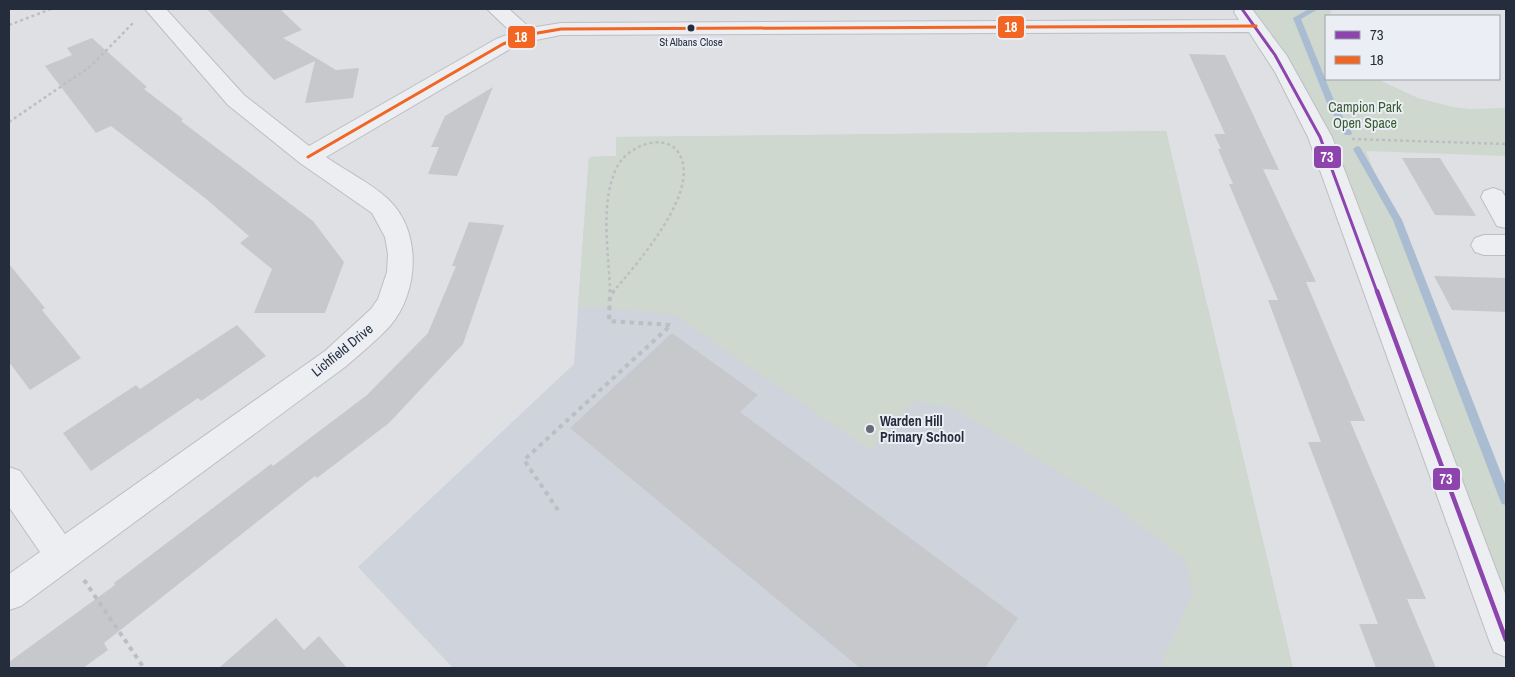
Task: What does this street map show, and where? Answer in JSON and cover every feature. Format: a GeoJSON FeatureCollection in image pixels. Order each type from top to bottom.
{"type":"FeatureCollection","features":[{"type":"Feature","properties":{"kind":"street"},"geometry":{"type":"LineString","coordinates":[[497,9],[526,35]]}},
{"type":"Feature","properties":{"kind":"street","name":"Lichfield Drive"},"geometry":{"type":"LineString","coordinates":[[9,594],[335,359],[381,317],[390,302],[400,272],[401,254],[398,236],[391,221],[381,207],[308,157],[236,100],[147,12]]}},
{"type":"Feature","properties":{"kind":"street"},"geometry":{"type":"LineString","coordinates":[[308,157],[503,44],[526,35],[561,29],[677,18],[1249,17],[1288,77],[1320,137],[1506,640]]}},
{"type":"Feature","properties":{"kind":"street"},"geometry":{"type":"LineString","coordinates":[[1493,197],[1506,219]]}},
{"type":"Feature","properties":{"kind":"street"},"geometry":{"type":"LineString","coordinates":[[9,481],[63,554]]}},
{"type":"Feature","properties":{"kind":"path"},"geometry":{"type":"LineString","coordinates":[[9,26],[51,9]]}},
{"type":"Feature","properties":{"kind":"path"},"geometry":{"type":"LineString","coordinates":[[9,122],[54,94],[101,58],[147,12]]}},
{"type":"Feature","properties":{"kind":"path"},"geometry":{"type":"LineString","coordinates":[[1320,137],[1506,144]]}},
{"type":"Feature","properties":{"kind":"path"},"geometry":{"type":"LineString","coordinates":[[558,510],[524,460],[671,325],[609,321],[612,293],[607,264],[606,214],[615,169],[626,153],[646,141],[670,144],[678,150],[683,164],[680,188],[666,224],[650,250],[612,293]]}},
{"type":"Feature","properties":{"kind":"path"},"geometry":{"type":"LineString","coordinates":[[63,554],[144,668]]}},
{"type":"Feature","properties":{"kind":"shaded area","name":"Warden Hill Primary School"},"geometry":{"type":"Polygon","coordinates":[[[1166,131],[1293,668],[453,668],[358,567],[574,364],[589,157],[616,156],[616,137],[1166,131]]]}},
{"type":"Feature","properties":{"kind":"green space","name":"Campion Park Open Space"},"geometry":{"type":"Polygon","coordinates":[[[1242,9],[1332,9],[1330,15],[1325,15],[1325,80],[1379,80],[1418,98],[1453,107],[1470,109],[1506,108],[1506,156],[1366,151],[1506,500],[1506,593],[1448,474],[1390,312],[1256,26],[1242,9]]]}},
{"type":"Feature","properties":{"kind":"green space"},"geometry":{"type":"Polygon","coordinates":[[[1166,131],[1293,668],[1159,668],[1193,593],[1185,560],[1116,507],[956,409],[913,401],[870,450],[673,314],[578,306],[589,157],[616,156],[616,137],[1166,131]]]}},
{"type":"Feature","properties":{"kind":"building"},"geometry":{"type":"Polygon","coordinates":[[[207,9],[280,9],[302,30],[283,38],[336,70],[359,68],[353,98],[305,103],[315,61],[274,80],[207,9]]]}},
{"type":"Feature","properties":{"kind":"building"},"geometry":{"type":"Polygon","coordinates":[[[92,38],[147,87],[144,89],[183,119],[181,121],[313,221],[344,262],[325,313],[254,313],[272,269],[240,243],[249,236],[205,198],[111,126],[96,133],[45,66],[72,55],[67,48],[92,38]]]}},
{"type":"Feature","properties":{"kind":"building"},"geometry":{"type":"Polygon","coordinates":[[[1189,54],[1225,55],[1279,170],[1263,169],[1316,282],[1306,282],[1365,421],[1350,421],[1426,599],[1407,599],[1436,668],[1376,668],[1359,624],[1378,624],[1308,442],[1321,442],[1268,300],[1278,300],[1229,184],[1233,184],[1218,149],[1221,149],[1214,134],[1225,134],[1189,54]]]}},
{"type":"Feature","properties":{"kind":"building"},"geometry":{"type":"Polygon","coordinates":[[[493,87],[457,176],[428,174],[439,147],[431,147],[445,116],[493,87]]]}},
{"type":"Feature","properties":{"kind":"building"},"geometry":{"type":"Polygon","coordinates":[[[1402,158],[1440,158],[1476,216],[1435,215],[1402,158]]]}},
{"type":"Feature","properties":{"kind":"building"},"geometry":{"type":"Polygon","coordinates":[[[469,222],[504,225],[463,344],[389,423],[317,478],[315,476],[104,643],[108,650],[83,668],[9,668],[9,662],[115,585],[114,583],[271,464],[273,466],[367,395],[428,333],[456,266],[452,266],[469,222]]]}},
{"type":"Feature","properties":{"kind":"building"},"geometry":{"type":"Polygon","coordinates":[[[9,264],[45,308],[42,310],[81,358],[30,390],[9,362],[9,264]]]}},
{"type":"Feature","properties":{"kind":"building"},"geometry":{"type":"Polygon","coordinates":[[[1434,276],[1506,278],[1506,312],[1452,310],[1434,276]]]}},
{"type":"Feature","properties":{"kind":"building"},"geometry":{"type":"Polygon","coordinates":[[[237,325],[266,356],[201,401],[198,398],[91,471],[63,433],[136,385],[140,389],[237,325]]]}},
{"type":"Feature","properties":{"kind":"building"},"geometry":{"type":"Polygon","coordinates":[[[672,333],[758,395],[740,412],[1018,618],[985,668],[860,668],[570,428],[672,333]]]}},
{"type":"Feature","properties":{"kind":"building"},"geometry":{"type":"Polygon","coordinates":[[[276,618],[304,650],[319,636],[347,668],[219,668],[276,618]]]}},
{"type":"Feature","properties":{"kind":"waterway"},"geometry":{"type":"LineString","coordinates":[[1314,9],[1297,18],[1331,103],[1348,133]]}},
{"type":"Feature","properties":{"kind":"waterway"},"geometry":{"type":"LineString","coordinates":[[1357,149],[1397,220],[1506,500]]}},
{"type":"Feature","properties":{"kind":"transit line","name":"73"},"geometry":{"type":"LineString","coordinates":[[1242,9],[1275,55],[1320,137],[1506,640]]}},
{"type":"Feature","properties":{"kind":"transit line","name":"18"},"geometry":{"type":"LineString","coordinates":[[308,157],[503,44],[526,35],[561,29],[1256,26]]}},
{"type":"Feature","properties":{"kind":"place","name":"St Albans Close"},"geometry":{"type":"Point","coordinates":[691,28]}},
{"type":"Feature","properties":{"kind":"place","name":"Warden Hill Primary School"},"geometry":{"type":"Point","coordinates":[870,429]}}]}
